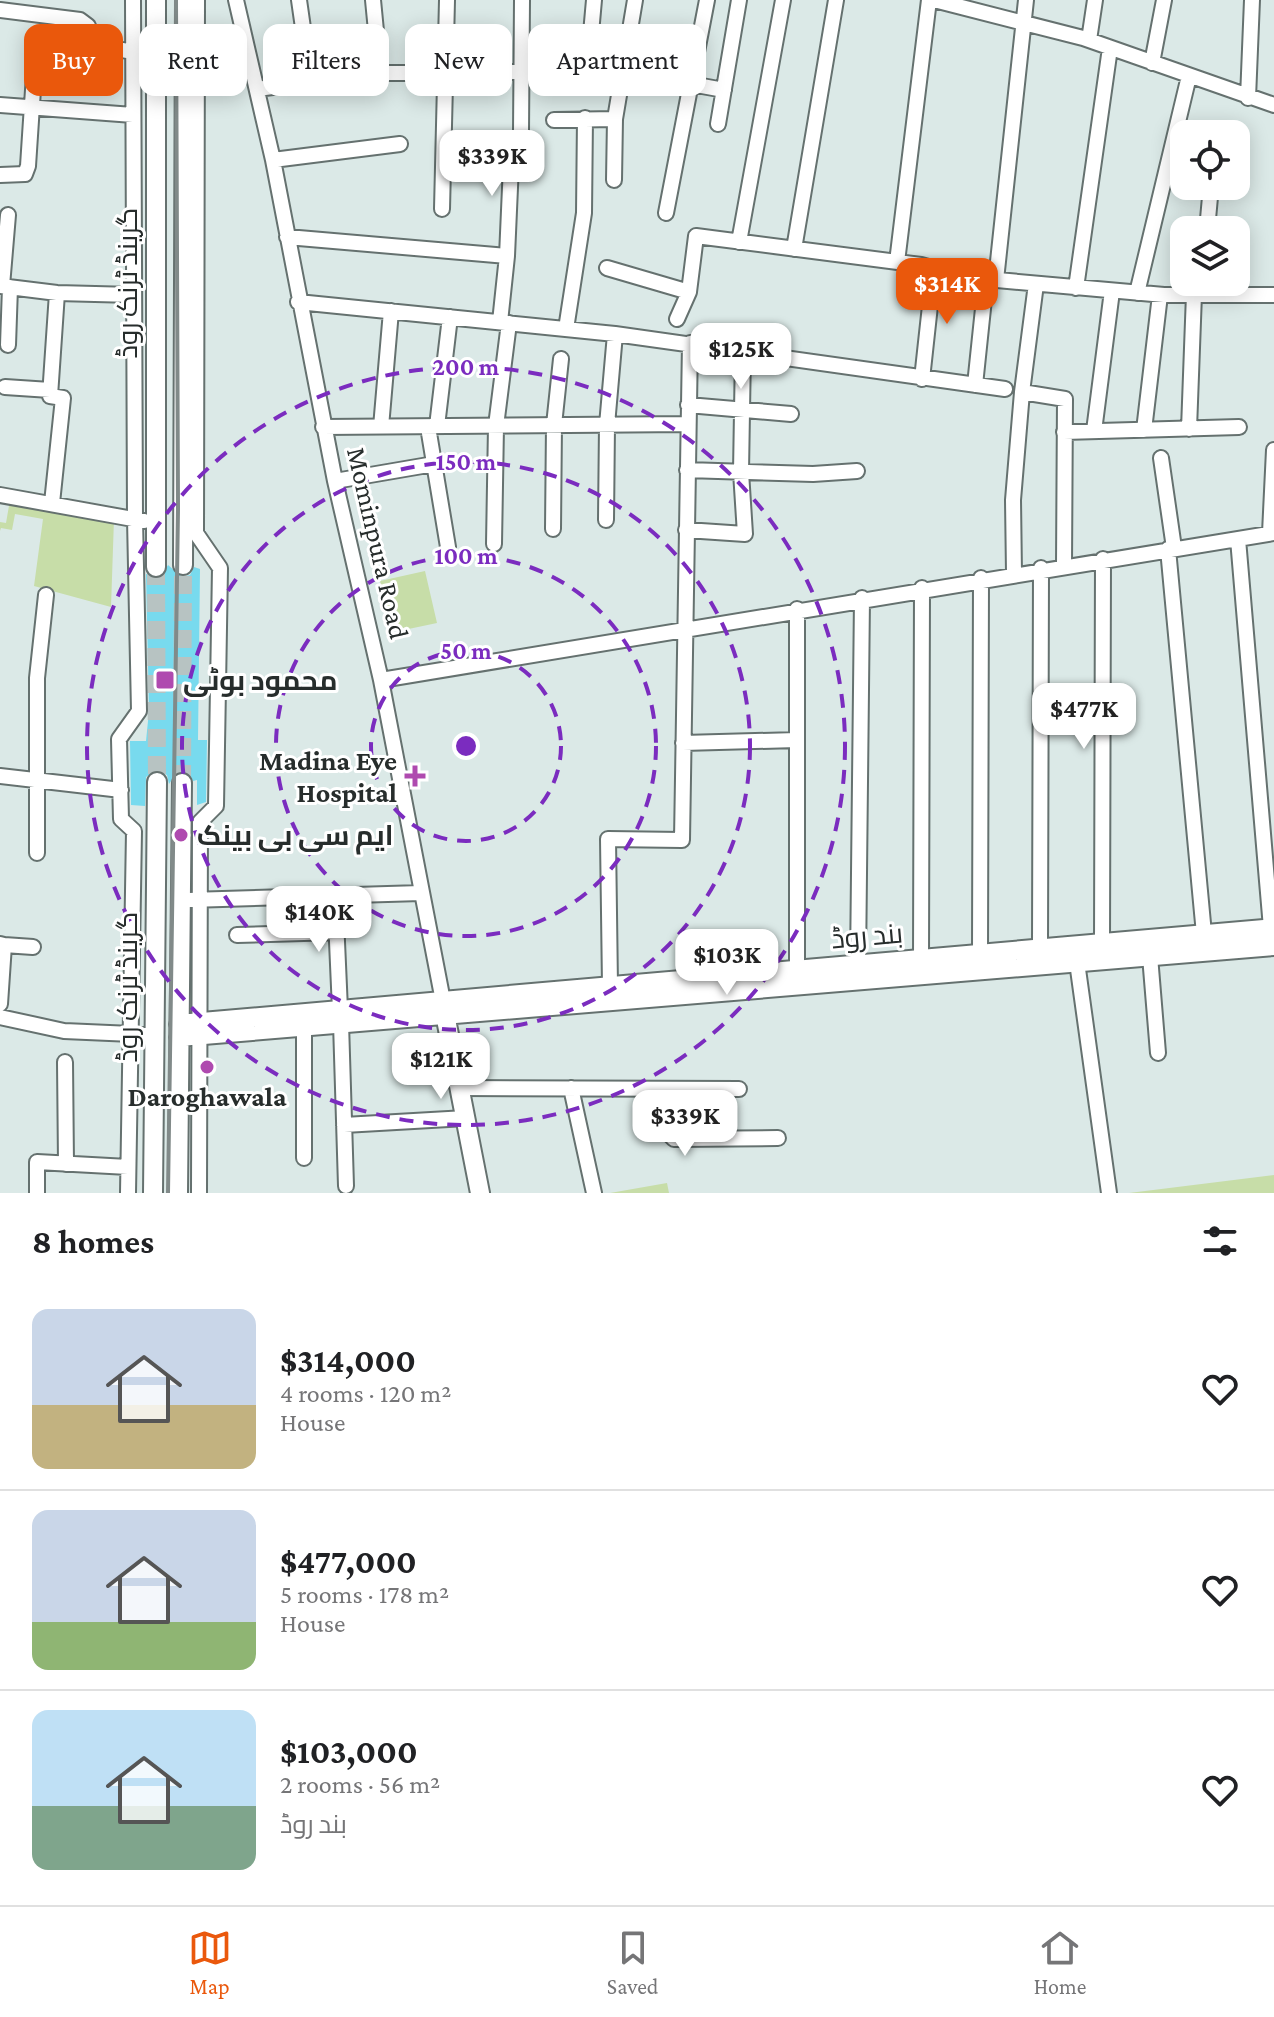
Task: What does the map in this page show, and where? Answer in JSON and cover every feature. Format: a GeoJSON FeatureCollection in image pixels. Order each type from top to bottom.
{"type":"FeatureCollection","features":[{"type":"Feature","properties":{"kind":"main road","name":"گرینڈ ٹرنک روڈ"},"geometry":{"type":"LineString","coordinates":[[156,0],[156,567]]}},
{"type":"Feature","properties":{"kind":"main road","name":"گرینڈ ٹرنک روڈ"},"geometry":{"type":"LineString","coordinates":[[183,565],[185,0]]}},
{"type":"Feature","properties":{"kind":"main road"},"geometry":{"type":"LineString","coordinates":[[154,355],[186,357]]}},
{"type":"Feature","properties":{"kind":"main road","name":"گرینڈ ٹرنک روڈ"},"geometry":{"type":"LineString","coordinates":[[153,1193],[157,782]]}},
{"type":"Feature","properties":{"kind":"main road","name":"گرینڈ ٹرنک روڈ"},"geometry":{"type":"LineString","coordinates":[[178,1193],[188,1030],[179,901],[182,783]]}},
{"type":"Feature","properties":{"kind":"main road","name":"بند روڈ"},"geometry":{"type":"LineString","coordinates":[[444,1008],[610,986],[1204,934],[1273,934]]}},
{"type":"Feature","properties":{"kind":"main road","name":"بند روڈ"},"geometry":{"type":"LineString","coordinates":[[188,1030],[1150,956],[1273,934]]}},
{"type":"Feature","properties":{"kind":"main road","name":"Mominpura Road"},"geometry":{"type":"LineString","coordinates":[[444,1008],[480,1193]]}},
{"type":"Feature","properties":{"kind":"main road","name":"بند روڈ"},"geometry":{"type":"LineString","coordinates":[[188,1030],[304,1026],[341,1017]]}},
{"type":"Feature","properties":{"kind":"street"},"geometry":{"type":"LineString","coordinates":[[128,1193],[134,831],[121,819],[120,737],[137,719],[139,711],[133,295],[133,0]]}},
{"type":"Feature","properties":{"kind":"street"},"geometry":{"type":"LineString","coordinates":[[197,0],[196,533],[220,568],[216,806],[200,822],[199,900],[188,1030],[199,1193]]}},
{"type":"Feature","properties":{"kind":"street","name":"Mominpura Road"},"geometry":{"type":"LineString","coordinates":[[236,0],[273,160],[323,427],[381,680],[444,1008]]}},
{"type":"Feature","properties":{"kind":"street"},"geometry":{"type":"LineString","coordinates":[[299,0],[302,24]]}},
{"type":"Feature","properties":{"kind":"street"},"geometry":{"type":"LineString","coordinates":[[373,0],[375,24]]}},
{"type":"Feature","properties":{"kind":"street"},"geometry":{"type":"LineString","coordinates":[[447,0],[447,24]]}},
{"type":"Feature","properties":{"kind":"street"},"geometry":{"type":"LineString","coordinates":[[494,544],[496,426],[522,72],[522,0]]}},
{"type":"Feature","properties":{"kind":"street"},"geometry":{"type":"LineString","coordinates":[[592,24],[594,0]]}},
{"type":"Feature","properties":{"kind":"street"},"geometry":{"type":"LineString","coordinates":[[614,180],[615,119],[635,0]]}},
{"type":"Feature","properties":{"kind":"street"},"geometry":{"type":"LineString","coordinates":[[702,24],[707,0]]}},
{"type":"Feature","properties":{"kind":"street"},"geometry":{"type":"LineString","coordinates":[[718,124],[739,0]]}},
{"type":"Feature","properties":{"kind":"street"},"geometry":{"type":"LineString","coordinates":[[739,242],[783,0]]}},
{"type":"Feature","properties":{"kind":"street"},"geometry":{"type":"LineString","coordinates":[[794,249],[836,0]]}},
{"type":"Feature","properties":{"kind":"street"},"geometry":{"type":"LineString","coordinates":[[897,262],[932,0],[1089,40],[1274,105]]}},
{"type":"Feature","properties":{"kind":"street"},"geometry":{"type":"LineString","coordinates":[[975,385],[1026,0]]}},
{"type":"Feature","properties":{"kind":"street"},"geometry":{"type":"LineString","coordinates":[[1089,40],[1095,0]]}},
{"type":"Feature","properties":{"kind":"street"},"geometry":{"type":"LineString","coordinates":[[1152,63],[1164,0]]}},
{"type":"Feature","properties":{"kind":"street"},"geometry":{"type":"LineString","coordinates":[[1248,98],[1252,0]]}},
{"type":"Feature","properties":{"kind":"street"},"geometry":{"type":"LineString","coordinates":[[0,10],[80,20],[88,26],[95,45],[133,52]]}},
{"type":"Feature","properties":{"kind":"street"},"geometry":{"type":"LineString","coordinates":[[1076,288],[1110,48]]}},
{"type":"Feature","properties":{"kind":"street"},"geometry":{"type":"LineString","coordinates":[[512,72],[522,72]]}},
{"type":"Feature","properties":{"kind":"street"},"geometry":{"type":"LineString","coordinates":[[1137,293],[1189,76]]}},
{"type":"Feature","properties":{"kind":"street"},"geometry":{"type":"LineString","coordinates":[[706,87],[724,90]]}},
{"type":"Feature","properties":{"kind":"street"},"geometry":{"type":"LineString","coordinates":[[257,89],[263,88]]}},
{"type":"Feature","properties":{"kind":"street"},"geometry":{"type":"LineString","coordinates":[[0,175],[17,177],[25,174],[34,96]]}},
{"type":"Feature","properties":{"kind":"street"},"geometry":{"type":"LineString","coordinates":[[442,209],[445,96]]}},
{"type":"Feature","properties":{"kind":"street"},"geometry":{"type":"LineString","coordinates":[[666,213],[689,96]]}},
{"type":"Feature","properties":{"kind":"street"},"geometry":{"type":"LineString","coordinates":[[0,105],[133,115]]}},
{"type":"Feature","properties":{"kind":"street"},"geometry":{"type":"LineString","coordinates":[[566,329],[584,213],[585,118]]}},
{"type":"Feature","properties":{"kind":"street"},"geometry":{"type":"LineString","coordinates":[[554,120],[615,119]]}},
{"type":"Feature","properties":{"kind":"street"},"geometry":{"type":"LineString","coordinates":[[273,160],[400,144]]}},
{"type":"Feature","properties":{"kind":"street"},"geometry":{"type":"LineString","coordinates":[[8,215],[4,286],[8,345]]}},
{"type":"Feature","properties":{"kind":"street"},"geometry":{"type":"LineString","coordinates":[[677,319],[689,292],[696,236],[897,262],[991,280],[1170,294]]}},
{"type":"Feature","properties":{"kind":"street"},"geometry":{"type":"LineString","coordinates":[[287,237],[507,256]]}},
{"type":"Feature","properties":{"kind":"street"},"geometry":{"type":"LineString","coordinates":[[607,268],[689,292]]}},
{"type":"Feature","properties":{"kind":"street"},"geometry":{"type":"LineString","coordinates":[[922,379],[934,269]]}},
{"type":"Feature","properties":{"kind":"street"},"geometry":{"type":"LineString","coordinates":[[1014,573],[1013,500],[1022,392],[1036,284]]}},
{"type":"Feature","properties":{"kind":"street"},"geometry":{"type":"LineString","coordinates":[[4,286],[57,293],[133,295]]}},
{"type":"Feature","properties":{"kind":"street"},"geometry":{"type":"LineString","coordinates":[[1094,431],[1112,291]]}},
{"type":"Feature","properties":{"kind":"street"},"geometry":{"type":"LineString","coordinates":[[52,503],[63,398],[50,396],[57,293]]}},
{"type":"Feature","properties":{"kind":"street"},"geometry":{"type":"LineString","coordinates":[[1250,293],[1274,295]]}},
{"type":"Feature","properties":{"kind":"street"},"geometry":{"type":"LineString","coordinates":[[1144,430],[1160,295]]}},
{"type":"Feature","properties":{"kind":"street"},"geometry":{"type":"LineString","coordinates":[[1189,429],[1198,296]]}},
{"type":"Feature","properties":{"kind":"street"},"geometry":{"type":"LineString","coordinates":[[298,302],[690,343],[1005,389]]}},
{"type":"Feature","properties":{"kind":"street"},"geometry":{"type":"LineString","coordinates":[[381,427],[391,311]]}},
{"type":"Feature","properties":{"kind":"street"},"geometry":{"type":"LineString","coordinates":[[448,547],[434,464],[432,426],[450,317]]}},
{"type":"Feature","properties":{"kind":"street"},"geometry":{"type":"LineString","coordinates":[[606,520],[607,425],[615,334]]}},
{"type":"Feature","properties":{"kind":"street"},"geometry":{"type":"LineString","coordinates":[[610,986],[608,839],[682,840],[690,343]]}},
{"type":"Feature","properties":{"kind":"street"},"geometry":{"type":"LineString","coordinates":[[686,530],[745,534],[740,410],[743,351]]}},
{"type":"Feature","properties":{"kind":"street"},"geometry":{"type":"LineString","coordinates":[[553,529],[554,425],[561,359]]}},
{"type":"Feature","properties":{"kind":"street"},"geometry":{"type":"LineString","coordinates":[[5,387],[50,390]]}},
{"type":"Feature","properties":{"kind":"street"},"geometry":{"type":"LineString","coordinates":[[1022,392],[1065,399],[1064,565]]}},
{"type":"Feature","properties":{"kind":"street"},"geometry":{"type":"LineString","coordinates":[[688,405],[791,414]]}},
{"type":"Feature","properties":{"kind":"street"},"geometry":{"type":"LineString","coordinates":[[323,427],[688,424]]}},
{"type":"Feature","properties":{"kind":"street"},"geometry":{"type":"LineString","coordinates":[[1064,432],[1239,427]]}},
{"type":"Feature","properties":{"kind":"street"},"geometry":{"type":"LineString","coordinates":[[381,680],[1041,568],[1272,533],[1274,450]]}},
{"type":"Feature","properties":{"kind":"street"},"geometry":{"type":"LineString","coordinates":[[1161,458],[1204,934]]}},
{"type":"Feature","properties":{"kind":"street"},"geometry":{"type":"LineString","coordinates":[[335,481],[434,464]]}},
{"type":"Feature","properties":{"kind":"street"},"geometry":{"type":"LineString","coordinates":[[687,470],[813,474],[857,471]]}},
{"type":"Feature","properties":{"kind":"street"},"geometry":{"type":"LineString","coordinates":[[0,495],[156,522]]}},
{"type":"Feature","properties":{"kind":"street"},"geometry":{"type":"LineString","coordinates":[[1238,539],[1267,795],[1273,934]]}},
{"type":"Feature","properties":{"kind":"street"},"geometry":{"type":"LineString","coordinates":[[1102,943],[1103,559]]}},
{"type":"Feature","properties":{"kind":"street"},"geometry":{"type":"LineString","coordinates":[[1040,949],[1041,568]]}},
{"type":"Feature","properties":{"kind":"street"},"geometry":{"type":"LineString","coordinates":[[980,954],[981,578]]}},
{"type":"Feature","properties":{"kind":"street"},"geometry":{"type":"LineString","coordinates":[[921,959],[922,588]]}},
{"type":"Feature","properties":{"kind":"street"},"geometry":{"type":"LineString","coordinates":[[37,853],[37,678],[46,595]]}},
{"type":"Feature","properties":{"kind":"street"},"geometry":{"type":"LineString","coordinates":[[858,965],[862,598]]}},
{"type":"Feature","properties":{"kind":"street"},"geometry":{"type":"LineString","coordinates":[[797,609],[797,970]]}},
{"type":"Feature","properties":{"kind":"street"},"geometry":{"type":"LineString","coordinates":[[683,743],[797,740]]}},
{"type":"Feature","properties":{"kind":"street"},"geometry":{"type":"LineString","coordinates":[[0,776],[121,790]]}},
{"type":"Feature","properties":{"kind":"street"},"geometry":{"type":"LineString","coordinates":[[179,901],[421,893]]}},
{"type":"Feature","properties":{"kind":"street"},"geometry":{"type":"LineString","coordinates":[[335,896],[346,1186]]}},
{"type":"Feature","properties":{"kind":"street"},"geometry":{"type":"LineString","coordinates":[[237,935],[337,932]]}},
{"type":"Feature","properties":{"kind":"street"},"geometry":{"type":"LineString","coordinates":[[0,1004],[2,944],[33,947]]}},
{"type":"Feature","properties":{"kind":"street"},"geometry":{"type":"LineString","coordinates":[[1150,956],[1158,1053]]}},
{"type":"Feature","properties":{"kind":"street"},"geometry":{"type":"LineString","coordinates":[[1077,962],[1109,1193]]}},
{"type":"Feature","properties":{"kind":"street"},"geometry":{"type":"LineString","coordinates":[[0,1017],[64,1031],[155,1035]]}},
{"type":"Feature","properties":{"kind":"street"},"geometry":{"type":"LineString","coordinates":[[304,1026],[304,1158]]}},
{"type":"Feature","properties":{"kind":"street"},"geometry":{"type":"LineString","coordinates":[[65,1062],[66,1164]]}},
{"type":"Feature","properties":{"kind":"street"},"geometry":{"type":"LineString","coordinates":[[460,1088],[739,1089]]}},
{"type":"Feature","properties":{"kind":"street"},"geometry":{"type":"LineString","coordinates":[[571,1088],[594,1193]]}},
{"type":"Feature","properties":{"kind":"street"},"geometry":{"type":"LineString","coordinates":[[667,1089],[669,1134],[674,1139],[778,1138]]}},
{"type":"Feature","properties":{"kind":"street"},"geometry":{"type":"LineString","coordinates":[[344,1125],[466,1118]]}},
{"type":"Feature","properties":{"kind":"street"},"geometry":{"type":"LineString","coordinates":[[37,1193],[37,1162],[128,1167]]}},
{"type":"Feature","properties":{"kind":"green space"},"geometry":{"type":"Polygon","coordinates":[[[10,500],[114,519],[111,607],[34,586],[43,519],[15,514],[12,530],[1,528],[0,531],[0,522],[6,523],[10,500]]]}},
{"type":"Feature","properties":{"kind":"green space"},"geometry":{"type":"Polygon","coordinates":[[[425,571],[437,623],[399,631],[398,627],[390,629],[380,581],[425,571]]]}},
{"type":"Feature","properties":{"kind":"green space"},"geometry":{"type":"Polygon","coordinates":[[[1274,1175],[1274,1193],[1129,1193],[1274,1175]]]}},
{"type":"Feature","properties":{"kind":"green space"},"geometry":{"type":"Polygon","coordinates":[[[667,1183],[669,1193],[610,1193],[667,1183]]]}},
{"type":"Feature","properties":{"kind":"building"},"geometry":{"type":"Polygon","coordinates":[[[168,565],[182,577],[190,575],[194,567],[200,569],[198,740],[207,740],[206,802],[197,805],[197,780],[193,781],[189,773],[177,772],[169,784],[167,775],[156,770],[146,777],[145,806],[131,805],[130,741],[146,741],[149,711],[146,574],[161,578],[168,565]]]}},
{"type":"Feature","properties":{"kind":"tunnel"},"geometry":{"type":"LineString","coordinates":[[182,783],[183,565]]}},
{"type":"Feature","properties":{"kind":"tunnel"},"geometry":{"type":"LineString","coordinates":[[156,567],[157,782]]}},
{"type":"Feature","properties":{"kind":"railway"},"geometry":{"type":"LineString","coordinates":[[168,1193],[178,509],[176,0]]}},
{"type":"Feature","properties":{"kind":"place","name":"محمود بوٹی"},"geometry":{"type":"Point","coordinates":[165,680]}},
{"type":"Feature","properties":{"kind":"place","name":"Madina Eye Hospital"},"geometry":{"type":"Point","coordinates":[415,776]}},
{"type":"Feature","properties":{"kind":"place","name":"ایم سی بی بینک"},"geometry":{"type":"Point","coordinates":[181,835]}},
{"type":"Feature","properties":{"kind":"place","name":"Daroghawala"},"geometry":{"type":"Point","coordinates":[207,1067]}}]}
